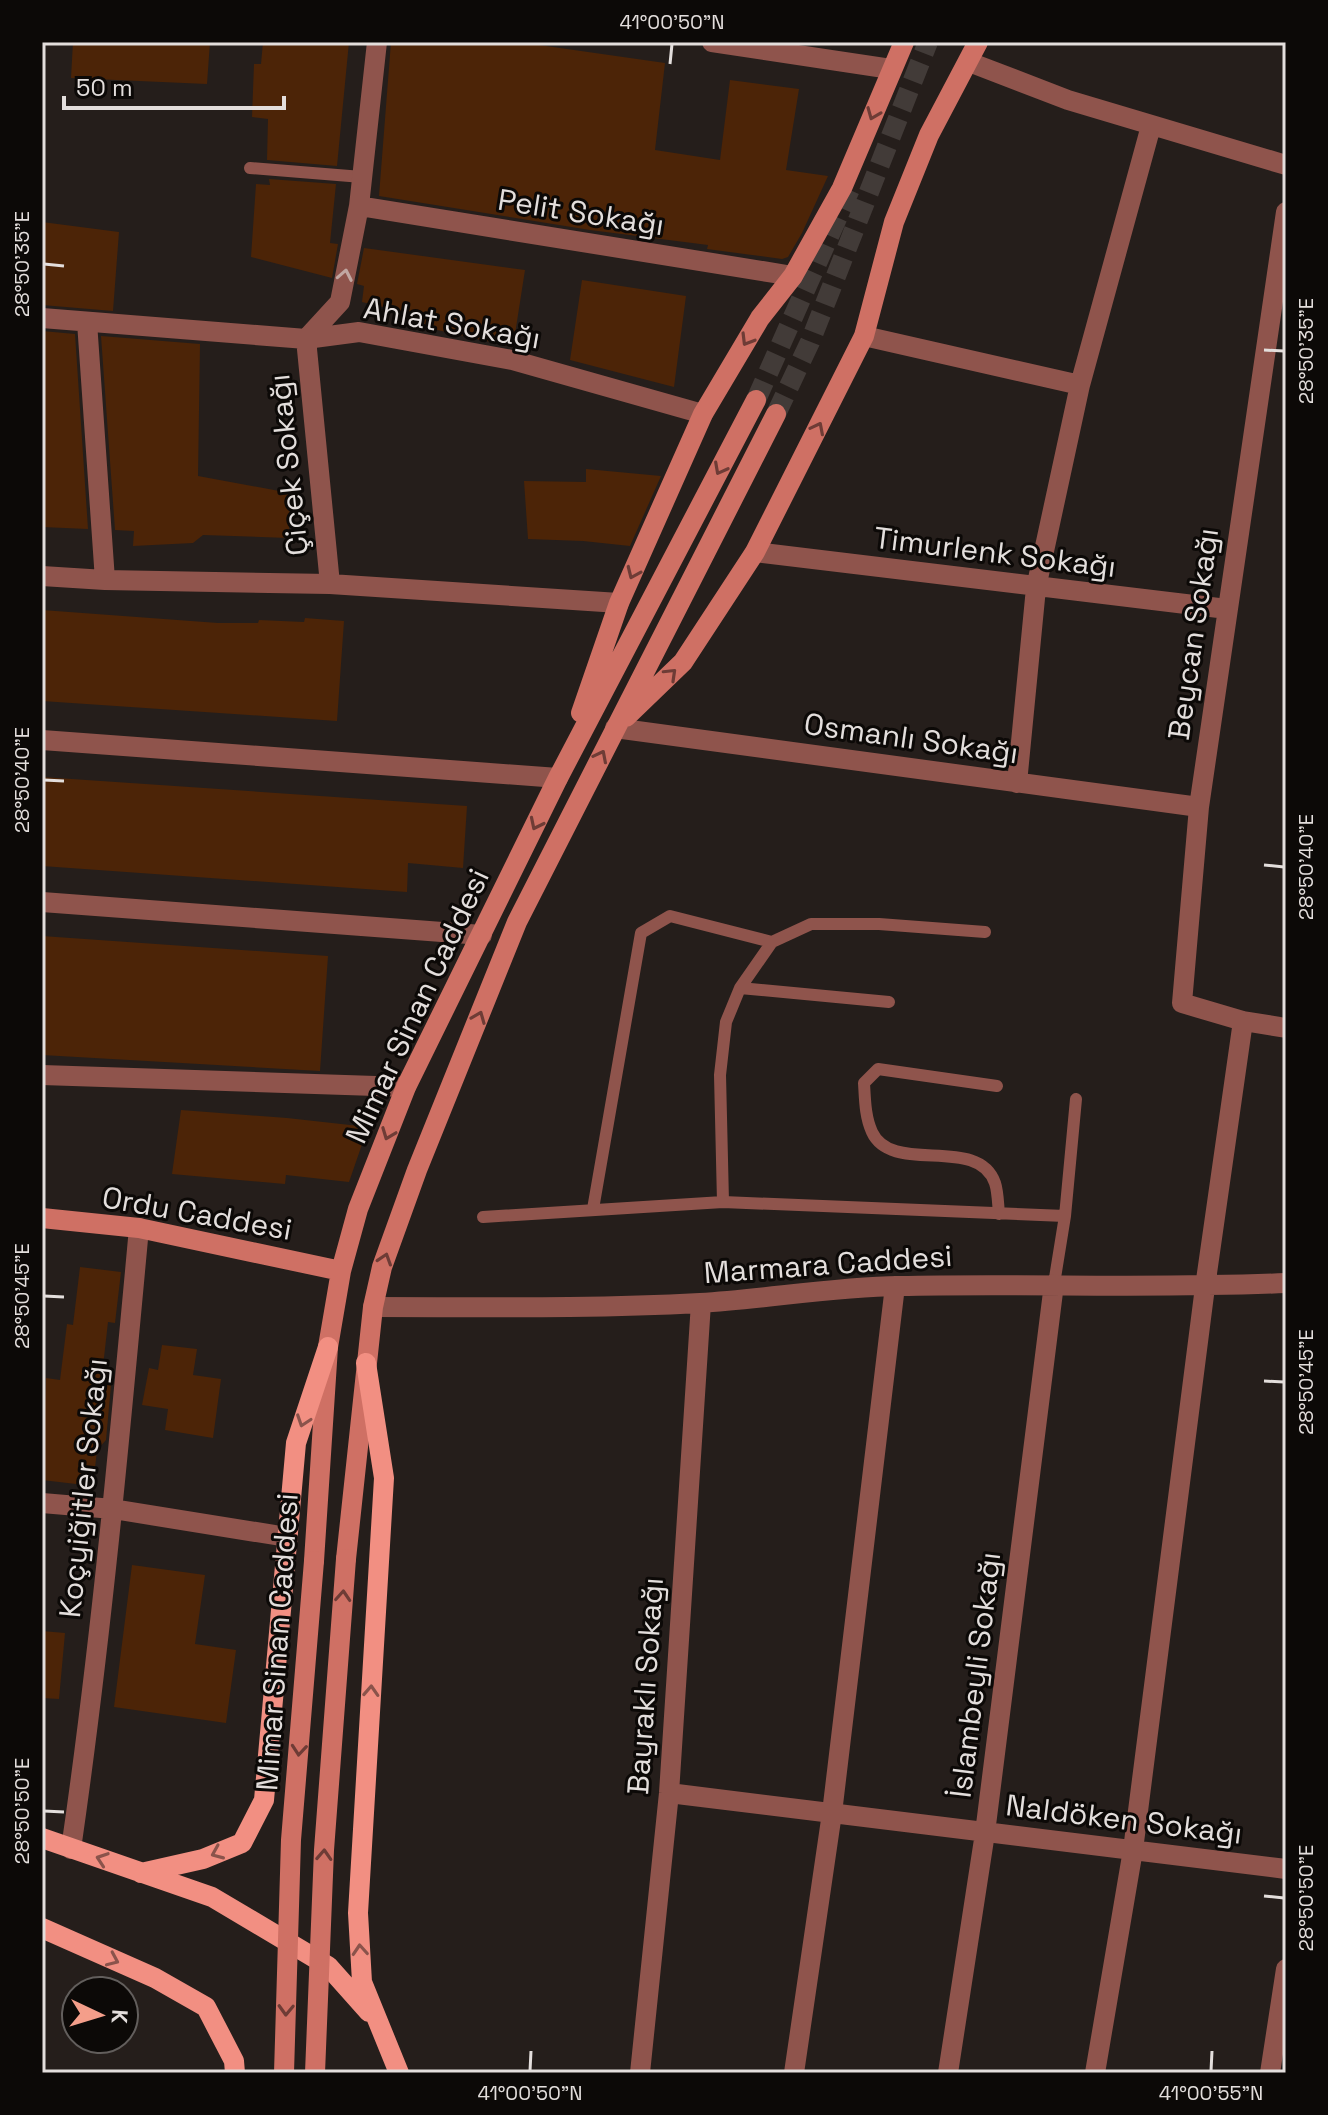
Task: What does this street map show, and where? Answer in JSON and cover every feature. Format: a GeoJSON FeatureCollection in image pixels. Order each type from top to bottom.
{"type":"FeatureCollection","features":[{"type":"Feature","properties":{"kind":"main road"},"geometry":{"type":"LineString","coordinates":[[558,778],[619,603],[703,414],[760,318],[793,276],[842,188],[904,42]]}},
{"type":"Feature","properties":{"kind":"main road"},"geometry":{"type":"LineString","coordinates":[[615,728],[683,662],[755,552],[864,336],[894,222],[929,135],[973,49]]}},
{"type":"Feature","properties":{"kind":"main road","name":"Mimar Sinan Caddesi"},"geometry":{"type":"LineString","coordinates":[[284,2073],[291,1840],[328,1347],[341,1271],[358,1209],[406,1087],[558,778],[756,400]]}},
{"type":"Feature","properties":{"kind":"main road","name":"Mimar Sinan Caddesi"},"geometry":{"type":"LineString","coordinates":[[315,2073],[324,1850],[346,1559],[366,1363],[382,1267],[417,1170],[517,922],[776,414]]}},
{"type":"Feature","properties":{"kind":"main road","name":"Ordu Caddesi"},"geometry":{"type":"LineString","coordinates":[[42,1218],[139,1228],[341,1271]]}},
{"type":"Feature","properties":{"kind":"main road"},"geometry":{"type":"LineString","coordinates":[[141,1873],[203,1859],[242,1843],[264,1800],[296,1443],[328,1347]]}},
{"type":"Feature","properties":{"kind":"main road"},"geometry":{"type":"LineString","coordinates":[[366,1363],[384,1478],[358,1913],[362,1982],[399,2073]]}},
{"type":"Feature","properties":{"kind":"main road"},"geometry":{"type":"LineString","coordinates":[[42,1838],[212,1897],[328,1966],[380,2025],[410,2073]]}},
{"type":"Feature","properties":{"kind":"main road"},"geometry":{"type":"LineString","coordinates":[[42,1928],[155,1978],[206,2007],[234,2061],[235,2073]]}},
{"type":"Feature","properties":{"kind":"street"},"geometry":{"type":"LineString","coordinates":[[306,339],[340,302],[359,206],[377,42]]}},
{"type":"Feature","properties":{"kind":"street"},"geometry":{"type":"LineString","coordinates":[[712,42],[891,69]]}},
{"type":"Feature","properties":{"kind":"street"},"geometry":{"type":"LineString","coordinates":[[973,49],[1068,100],[1286,165]]}},
{"type":"Feature","properties":{"kind":"street"},"geometry":{"type":"LineString","coordinates":[[1017,783],[1036,588],[1080,385],[1151,126]]}},
{"type":"Feature","properties":{"kind":"street","name":"Pelit Sokağı"},"geometry":{"type":"LineString","coordinates":[[359,206],[793,276]]}},
{"type":"Feature","properties":{"kind":"street","name":"Beycan Sokağı"},"geometry":{"type":"LineString","coordinates":[[1243,1021],[1182,1003],[1199,807],[1286,212]]}},
{"type":"Feature","properties":{"kind":"street","name":"Ahlat Sokağı"},"geometry":{"type":"LineString","coordinates":[[42,318],[306,339],[359,332],[512,360],[703,414]]}},
{"type":"Feature","properties":{"kind":"street"},"geometry":{"type":"LineString","coordinates":[[87,322],[105,580]]}},
{"type":"Feature","properties":{"kind":"street"},"geometry":{"type":"LineString","coordinates":[[864,336],[1080,385]]}},
{"type":"Feature","properties":{"kind":"street","name":"Çiçek Sokağı"},"geometry":{"type":"LineString","coordinates":[[306,339],[330,584]]}},
{"type":"Feature","properties":{"kind":"street","name":"Timurlenk Sokağı"},"geometry":{"type":"LineString","coordinates":[[755,552],[1227,609]]}},
{"type":"Feature","properties":{"kind":"street"},"geometry":{"type":"LineString","coordinates":[[42,576],[330,584],[619,603]]}},
{"type":"Feature","properties":{"kind":"street","name":"Osmanlı Sokağı"},"geometry":{"type":"LineString","coordinates":[[615,728],[1199,807]]}},
{"type":"Feature","properties":{"kind":"street"},"geometry":{"type":"LineString","coordinates":[[42,740],[558,778]]}},
{"type":"Feature","properties":{"kind":"street"},"geometry":{"type":"LineString","coordinates":[[42,902],[482,935]]}},
{"type":"Feature","properties":{"kind":"street"},"geometry":{"type":"LineString","coordinates":[[1095,2073],[1133,1850],[1205,1287],[1243,1021],[1286,1028]]}},
{"type":"Feature","properties":{"kind":"street"},"geometry":{"type":"LineString","coordinates":[[42,1075],[406,1087]]}},
{"type":"Feature","properties":{"kind":"street","name":"Koçyiğitler Sokağı"},"geometry":{"type":"LineString","coordinates":[[71,1849],[88,1731],[113,1509],[139,1228]]}},
{"type":"Feature","properties":{"kind":"street","name":"Marmara Caddesi"},"geometry":{"type":"LineString","coordinates":[[373,1307],[578,1307],[701,1303],[895,1286],[1054,1284],[1205,1287],[1286,1283]]}},
{"type":"Feature","properties":{"kind":"street","name":"İslambeyli Sokağı"},"geometry":{"type":"LineString","coordinates":[[948,2073],[985,1833],[1054,1284]]}},
{"type":"Feature","properties":{"kind":"street"},"geometry":{"type":"LineString","coordinates":[[794,2073],[832,1813],[895,1286]]}},
{"type":"Feature","properties":{"kind":"street","name":"Bayraklı Sokağı"},"geometry":{"type":"LineString","coordinates":[[640,2073],[669,1793],[701,1303]]}},
{"type":"Feature","properties":{"kind":"street"},"geometry":{"type":"LineString","coordinates":[[42,1503],[113,1509],[287,1537]]}},
{"type":"Feature","properties":{"kind":"street","name":"Naldöken Sokağı"},"geometry":{"type":"LineString","coordinates":[[669,1793],[1286,1869]]}},
{"type":"Feature","properties":{"kind":"street"},"geometry":{"type":"LineString","coordinates":[[1270,2073],[1286,1969]]}},
{"type":"Feature","properties":{"kind":"lane"},"geometry":{"type":"LineString","coordinates":[[250,168],[362,177]]}},
{"type":"Feature","properties":{"kind":"lane"},"geometry":{"type":"LineString","coordinates":[[593,1209],[641,933],[670,916],[772,942]]}},
{"type":"Feature","properties":{"kind":"lane"},"geometry":{"type":"LineString","coordinates":[[723,1202],[720,1075],[726,1022],[740,988],[772,942],[811,924],[879,924],[985,932]]}},
{"type":"Feature","properties":{"kind":"lane"},"geometry":{"type":"LineString","coordinates":[[740,988],[889,1002]]}},
{"type":"Feature","properties":{"kind":"lane"},"geometry":{"type":"LineString","coordinates":[[997,1086],[878,1069],[864,1083],[872,1135],[893,1152],[959,1158],[982,1164],[995,1182],[999,1214]]}},
{"type":"Feature","properties":{"kind":"lane"},"geometry":{"type":"LineString","coordinates":[[1054,1284],[1065,1216],[1076,1099]]}},
{"type":"Feature","properties":{"kind":"lane"},"geometry":{"type":"LineString","coordinates":[[483,1217],[723,1202],[1065,1216]]}},
{"type":"Feature","properties":{"kind":"building"},"geometry":{"type":"Polygon","coordinates":[[[73,42],[210,42],[207,84],[71,78],[73,42]]]}},
{"type":"Feature","properties":{"kind":"building"},"geometry":{"type":"Polygon","coordinates":[[[263,42],[349,42],[337,166],[267,160],[268,119],[252,117],[254,64],[261,64],[263,42]]]}},
{"type":"Feature","properties":{"kind":"building"},"geometry":{"type":"Polygon","coordinates":[[[391,42],[518,42],[665,63],[655,150],[720,160],[730,80],[799,89],[786,170],[828,176],[802,233],[788,257],[782,259],[707,249],[708,245],[590,230],[379,196],[391,42]]]}},
{"type":"Feature","properties":{"kind":"building"},"geometry":{"type":"Polygon","coordinates":[[[269,179],[336,184],[330,243],[338,244],[332,278],[251,257],[256,184],[270,185],[269,179]]]}},
{"type":"Feature","properties":{"kind":"building"},"geometry":{"type":"Polygon","coordinates":[[[42,222],[119,232],[113,311],[42,305],[42,222]]]}},
{"type":"Feature","properties":{"kind":"building"},"geometry":{"type":"Polygon","coordinates":[[[364,248],[525,270],[513,347],[415,325],[416,315],[362,302],[364,286],[357,284],[364,248]]]}},
{"type":"Feature","properties":{"kind":"building"},"geometry":{"type":"Polygon","coordinates":[[[582,280],[686,296],[674,387],[570,360],[582,280]]]}},
{"type":"Feature","properties":{"kind":"building"},"geometry":{"type":"Polygon","coordinates":[[[42,331],[75,334],[88,529],[42,527],[42,331]]]}},
{"type":"Feature","properties":{"kind":"building"},"geometry":{"type":"Polygon","coordinates":[[[101,336],[200,344],[198,476],[290,493],[289,538],[203,535],[193,543],[133,546],[134,531],[115,530],[101,336]]]}},
{"type":"Feature","properties":{"kind":"building"},"geometry":{"type":"Polygon","coordinates":[[[586,469],[661,476],[630,546],[528,539],[524,481],[586,482],[586,469]]]}},
{"type":"Feature","properties":{"kind":"building"},"geometry":{"type":"Polygon","coordinates":[[[42,610],[218,623],[258,623],[259,620],[304,622],[305,618],[344,621],[337,721],[42,701],[42,610]]]}},
{"type":"Feature","properties":{"kind":"building"},"geometry":{"type":"Polygon","coordinates":[[[42,777],[467,806],[463,868],[408,863],[407,892],[42,866],[42,777]]]}},
{"type":"Feature","properties":{"kind":"building"},"geometry":{"type":"Polygon","coordinates":[[[42,936],[328,956],[320,1071],[42,1055],[42,936]]]}},
{"type":"Feature","properties":{"kind":"building"},"geometry":{"type":"Polygon","coordinates":[[[181,1110],[368,1127],[349,1182],[286,1175],[285,1184],[172,1174],[181,1110]]]}},
{"type":"Feature","properties":{"kind":"building"},"geometry":{"type":"Polygon","coordinates":[[[80,1267],[121,1272],[115,1323],[108,1322],[101,1384],[111,1385],[106,1440],[97,1450],[93,1486],[42,1480],[46,1378],[60,1380],[67,1324],[73,1325],[80,1267]]]}},
{"type":"Feature","properties":{"kind":"building"},"geometry":{"type":"Polygon","coordinates":[[[162,1345],[197,1349],[193,1375],[221,1379],[213,1438],[165,1430],[168,1409],[142,1405],[149,1368],[158,1370],[162,1345]]]}},
{"type":"Feature","properties":{"kind":"building"},"geometry":{"type":"Polygon","coordinates":[[[132,1565],[205,1575],[195,1644],[236,1650],[226,1723],[114,1707],[132,1565]]]}},
{"type":"Feature","properties":{"kind":"building"},"geometry":{"type":"Polygon","coordinates":[[[42,1631],[65,1633],[59,1699],[42,1698],[42,1631]]]}},
{"type":"Feature","properties":{"kind":"tunnel"},"geometry":{"type":"LineString","coordinates":[[776,414],[810,342],[928,42]]}},
{"type":"Feature","properties":{"kind":"tunnel"},"geometry":{"type":"LineString","coordinates":[[756,400],[851,187]]}}]}
